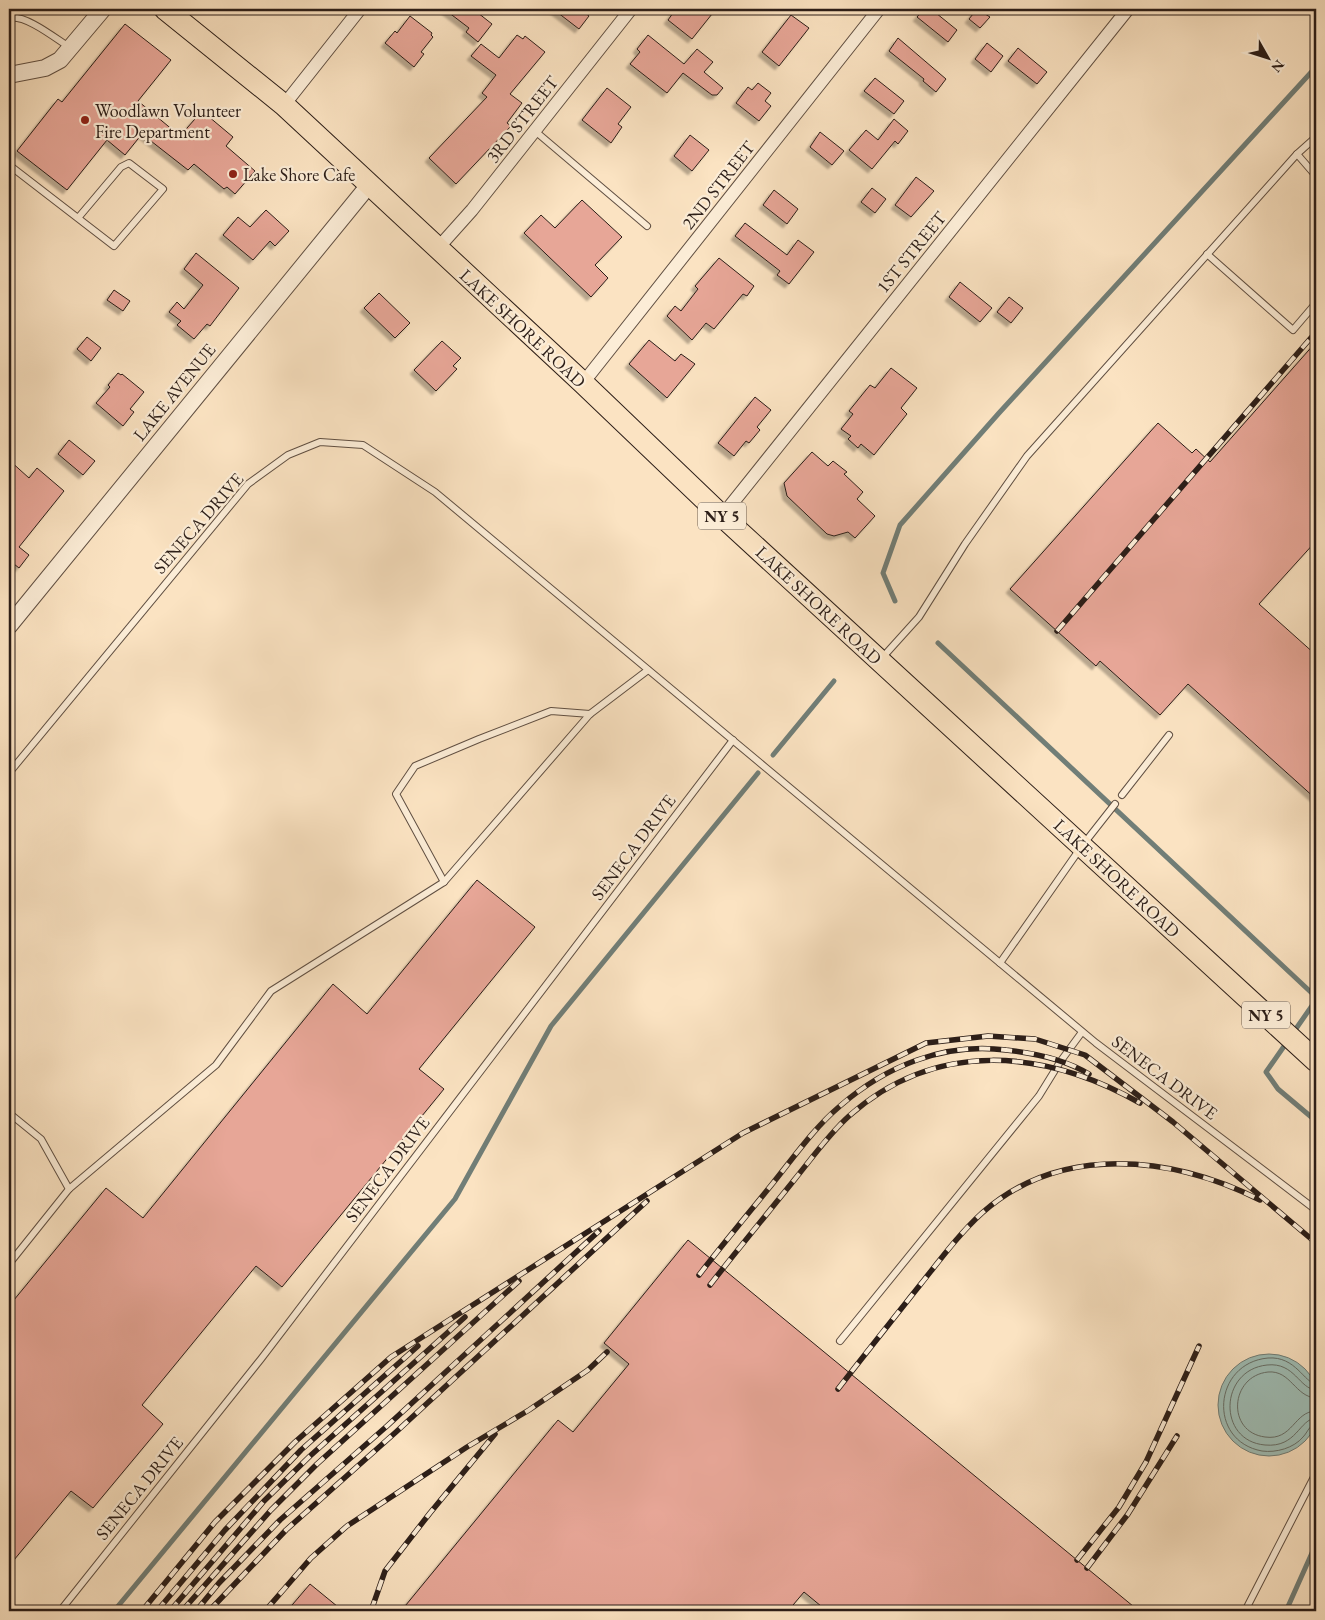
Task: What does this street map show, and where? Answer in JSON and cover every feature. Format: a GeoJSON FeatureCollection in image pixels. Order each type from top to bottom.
{"type":"FeatureCollection","features":[{"type":"Feature","properties":{"kind":"highway","name":"LAKE SHORE ROAD"},"geometry":{"type":"LineString","coordinates":[[165,9],[284,106],[583,383],[722,516],[1316,1061]]}},
{"type":"Feature","properties":{"kind":"street"},"geometry":{"type":"LineString","coordinates":[[9,75],[44,68],[60,60],[72,49],[103,9]]}},
{"type":"Feature","properties":{"kind":"street"},"geometry":{"type":"LineString","coordinates":[[284,106],[360,9]]}},
{"type":"Feature","properties":{"kind":"street","name":"3RD STREET"},"geometry":{"type":"LineString","coordinates":[[438,248],[535,131],[631,9]]}},
{"type":"Feature","properties":{"kind":"street","name":"2ND STREET"},"geometry":{"type":"LineString","coordinates":[[583,383],[879,9]]}},
{"type":"Feature","properties":{"kind":"street","name":"1ST STREET"},"geometry":{"type":"LineString","coordinates":[[722,516],[1128,9]]}},
{"type":"Feature","properties":{"kind":"street","name":"LAKE AVENUE"},"geometry":{"type":"LineString","coordinates":[[9,626],[369,185]]}},
{"type":"Feature","properties":{"kind":"lane"},"geometry":{"type":"LineString","coordinates":[[9,18],[14,16],[28,22],[72,49]]}},
{"type":"Feature","properties":{"kind":"lane"},"geometry":{"type":"LineString","coordinates":[[535,131],[647,226]]}},
{"type":"Feature","properties":{"kind":"lane"},"geometry":{"type":"LineString","coordinates":[[880,661],[919,617],[965,544],[1027,456],[1297,154],[1316,137]]}},
{"type":"Feature","properties":{"kind":"lane"},"geometry":{"type":"LineString","coordinates":[[1297,154],[1316,176]]}},
{"type":"Feature","properties":{"kind":"lane"},"geometry":{"type":"LineString","coordinates":[[9,165],[114,246],[163,189],[130,163],[121,167],[78,218]]}},
{"type":"Feature","properties":{"kind":"lane"},"geometry":{"type":"LineString","coordinates":[[1207,254],[1293,330],[1316,303]]}},
{"type":"Feature","properties":{"kind":"lane","name":"SENECA DRIVE"},"geometry":{"type":"LineString","coordinates":[[9,773],[248,484],[288,454],[320,442],[363,445],[435,492],[1082,1032],[1316,1210]]}},
{"type":"Feature","properties":{"kind":"lane"},"geometry":{"type":"LineString","coordinates":[[9,1264],[69,1189],[216,1065],[271,990],[444,882],[590,714],[648,670]]}},
{"type":"Feature","properties":{"kind":"lane"},"geometry":{"type":"LineString","coordinates":[[444,882],[396,794],[415,766],[551,711],[590,714]]}},
{"type":"Feature","properties":{"kind":"lane"},"geometry":{"type":"LineString","coordinates":[[1122,795],[1170,735]]}},
{"type":"Feature","properties":{"kind":"lane","name":"SENECA DRIVE"},"geometry":{"type":"LineString","coordinates":[[60,1611],[267,1352],[733,740]]}},
{"type":"Feature","properties":{"kind":"lane"},"geometry":{"type":"LineString","coordinates":[[1000,963],[1082,846],[1115,804]]}},
{"type":"Feature","properties":{"kind":"lane"},"geometry":{"type":"LineString","coordinates":[[840,1340],[1039,1096],[1060,1062],[1082,1032]]}},
{"type":"Feature","properties":{"kind":"lane"},"geometry":{"type":"LineString","coordinates":[[9,1113],[42,1139],[69,1189]]}},
{"type":"Feature","properties":{"kind":"lane"},"geometry":{"type":"LineString","coordinates":[[1245,1611],[1316,1472]]}},
{"type":"Feature","properties":{"kind":"water"},"geometry":{"type":"Polygon","coordinates":[[[1269,1354],[1289,1358],[1305,1369],[1316,1385],[1320,1405],[1316,1425],[1305,1441],[1289,1452],[1269,1456],[1249,1452],[1233,1441],[1222,1425],[1218,1405],[1222,1385],[1233,1369],[1249,1358],[1269,1354]]]}},
{"type":"Feature","properties":{"kind":"building"},"geometry":{"type":"Polygon","coordinates":[[[444,9],[473,9],[492,24],[478,42],[466,32],[469,28],[444,9]]]}},
{"type":"Feature","properties":{"kind":"building"},"geometry":{"type":"Polygon","coordinates":[[[553,9],[580,9],[589,16],[579,29],[553,9]]]}},
{"type":"Feature","properties":{"kind":"building"},"geometry":{"type":"Polygon","coordinates":[[[676,9],[716,9],[692,39],[668,20],[676,9]]]}},
{"type":"Feature","properties":{"kind":"building"},"geometry":{"type":"Polygon","coordinates":[[[924,9],[931,9],[957,30],[948,42],[917,17],[924,9]]]}},
{"type":"Feature","properties":{"kind":"building"},"geometry":{"type":"Polygon","coordinates":[[[977,9],[990,17],[980,28],[969,19],[977,9]]]}},
{"type":"Feature","properties":{"kind":"building"},"geometry":{"type":"Polygon","coordinates":[[[791,15],[809,28],[779,66],[762,52],[791,15]]]}},
{"type":"Feature","properties":{"kind":"building"},"geometry":{"type":"Polygon","coordinates":[[[410,16],[432,33],[433,37],[421,52],[424,54],[414,67],[385,43],[395,31],[397,33],[410,16]]]}},
{"type":"Feature","properties":{"kind":"building"},"geometry":{"type":"Polygon","coordinates":[[[125,24],[171,60],[138,101],[180,136],[202,111],[233,137],[226,146],[255,171],[235,194],[227,187],[224,189],[194,164],[188,170],[142,134],[125,155],[107,140],[67,190],[17,151],[58,99],[62,102],[125,24]]]}},
{"type":"Feature","properties":{"kind":"building"},"geometry":{"type":"Polygon","coordinates":[[[517,35],[523,39],[525,36],[545,52],[510,94],[522,103],[507,123],[511,126],[456,184],[429,158],[487,97],[482,93],[496,75],[471,56],[481,44],[499,58],[517,35]]]}},
{"type":"Feature","properties":{"kind":"building"},"geometry":{"type":"Polygon","coordinates":[[[648,35],[684,64],[697,49],[713,62],[704,72],[723,88],[717,95],[712,95],[683,73],[667,93],[630,64],[640,52],[637,49],[648,35]]]}},
{"type":"Feature","properties":{"kind":"building"},"geometry":{"type":"Polygon","coordinates":[[[898,38],[946,79],[936,92],[923,81],[924,79],[889,51],[898,38]]]}},
{"type":"Feature","properties":{"kind":"building"},"geometry":{"type":"Polygon","coordinates":[[[987,43],[1003,56],[991,72],[975,59],[987,43]]]}},
{"type":"Feature","properties":{"kind":"building"},"geometry":{"type":"Polygon","coordinates":[[[1018,48],[1047,72],[1037,84],[1008,61],[1018,48]]]}},
{"type":"Feature","properties":{"kind":"building"},"geometry":{"type":"Polygon","coordinates":[[[875,78],[904,101],[894,114],[864,91],[875,78]]]}},
{"type":"Feature","properties":{"kind":"building"},"geometry":{"type":"Polygon","coordinates":[[[758,83],[771,93],[765,101],[771,106],[759,121],[736,103],[748,87],[752,90],[758,83]]]}},
{"type":"Feature","properties":{"kind":"building"},"geometry":{"type":"Polygon","coordinates":[[[607,88],[631,107],[618,124],[622,127],[611,143],[582,120],[607,88]]]}},
{"type":"Feature","properties":{"kind":"building"},"geometry":{"type":"Polygon","coordinates":[[[894,119],[908,131],[898,144],[895,141],[872,169],[849,150],[866,130],[878,140],[894,119]]]}},
{"type":"Feature","properties":{"kind":"building"},"geometry":{"type":"Polygon","coordinates":[[[820,132],[844,151],[832,165],[810,147],[820,132]]]}},
{"type":"Feature","properties":{"kind":"building"},"geometry":{"type":"Polygon","coordinates":[[[690,135],[709,150],[692,171],[674,156],[690,135]]]}},
{"type":"Feature","properties":{"kind":"building"},"geometry":{"type":"Polygon","coordinates":[[[916,177],[934,191],[911,217],[895,205],[916,177]]]}},
{"type":"Feature","properties":{"kind":"building"},"geometry":{"type":"Polygon","coordinates":[[[872,188],[886,199],[875,213],[861,202],[872,188]]]}},
{"type":"Feature","properties":{"kind":"building"},"geometry":{"type":"Polygon","coordinates":[[[774,190],[798,209],[787,224],[763,205],[774,190]]]}},
{"type":"Feature","properties":{"kind":"building"},"geometry":{"type":"Polygon","coordinates":[[[582,200],[622,237],[595,265],[608,278],[591,297],[524,233],[541,215],[555,228],[582,200]]]}},
{"type":"Feature","properties":{"kind":"building"},"geometry":{"type":"Polygon","coordinates":[[[266,210],[289,231],[275,246],[270,241],[253,260],[223,235],[238,217],[250,227],[266,210]]]}},
{"type":"Feature","properties":{"kind":"building"},"geometry":{"type":"Polygon","coordinates":[[[745,223],[787,255],[798,240],[814,252],[789,284],[777,275],[780,271],[735,236],[745,223]]]}},
{"type":"Feature","properties":{"kind":"building"},"geometry":{"type":"Polygon","coordinates":[[[196,253],[239,288],[210,326],[207,324],[194,339],[177,325],[181,321],[169,312],[177,302],[184,309],[203,285],[184,269],[196,253]]]}},
{"type":"Feature","properties":{"kind":"building"},"geometry":{"type":"Polygon","coordinates":[[[719,258],[754,286],[747,296],[743,294],[714,329],[706,323],[692,340],[667,316],[675,306],[681,311],[698,289],[695,286],[719,258]]]}},
{"type":"Feature","properties":{"kind":"building"},"geometry":{"type":"Polygon","coordinates":[[[960,282],[992,308],[980,322],[949,297],[960,282]]]}},
{"type":"Feature","properties":{"kind":"building"},"geometry":{"type":"Polygon","coordinates":[[[114,290],[130,301],[123,311],[107,300],[114,290]]]}},
{"type":"Feature","properties":{"kind":"building"},"geometry":{"type":"Polygon","coordinates":[[[379,293],[410,323],[395,338],[364,308],[379,293]]]}},
{"type":"Feature","properties":{"kind":"building"},"geometry":{"type":"Polygon","coordinates":[[[1009,297],[1023,308],[1011,323],[997,312],[1009,297]]]}},
{"type":"Feature","properties":{"kind":"building"},"geometry":{"type":"Polygon","coordinates":[[[87,337],[101,348],[91,361],[77,349],[87,337]]]}},
{"type":"Feature","properties":{"kind":"building"},"geometry":{"type":"Polygon","coordinates":[[[649,340],[675,361],[681,354],[695,364],[667,398],[629,364],[649,340]]]}},
{"type":"Feature","properties":{"kind":"building"},"geometry":{"type":"Polygon","coordinates":[[[442,341],[461,358],[453,366],[457,369],[436,391],[414,370],[442,341]]]}},
{"type":"Feature","properties":{"kind":"building"},"geometry":{"type":"Polygon","coordinates":[[[1316,342],[1316,541],[1259,604],[1316,655],[1316,799],[1188,684],[1160,715],[1100,661],[1096,666],[1010,589],[1158,423],[1192,453],[1196,449],[1210,462],[1316,342]]]}},
{"type":"Feature","properties":{"kind":"building"},"geometry":{"type":"Polygon","coordinates":[[[891,368],[917,388],[901,408],[907,414],[874,455],[861,444],[858,448],[848,439],[851,436],[841,429],[853,414],[849,411],[870,385],[875,388],[891,368]]]}},
{"type":"Feature","properties":{"kind":"building"},"geometry":{"type":"Polygon","coordinates":[[[118,373],[122,374],[144,392],[130,409],[134,412],[123,426],[96,403],[110,387],[108,385],[118,373]]]}},
{"type":"Feature","properties":{"kind":"building"},"geometry":{"type":"Polygon","coordinates":[[[755,397],[771,410],[757,427],[760,430],[749,443],[746,441],[734,456],[718,443],[755,397]]]}},
{"type":"Feature","properties":{"kind":"building"},"geometry":{"type":"Polygon","coordinates":[[[69,440],[95,461],[83,475],[58,454],[69,440]]]}},
{"type":"Feature","properties":{"kind":"building"},"geometry":{"type":"Polygon","coordinates":[[[812,452],[828,466],[833,461],[847,472],[844,474],[863,492],[857,499],[875,516],[855,538],[848,532],[834,536],[827,534],[787,496],[784,483],[812,452]]]}},
{"type":"Feature","properties":{"kind":"building"},"geometry":{"type":"Polygon","coordinates":[[[9,460],[29,478],[37,468],[64,491],[19,547],[29,555],[19,568],[9,560],[9,460]]]}},
{"type":"Feature","properties":{"kind":"building"},"geometry":{"type":"Polygon","coordinates":[[[477,880],[535,927],[419,1069],[444,1089],[282,1287],[256,1266],[142,1405],[163,1424],[93,1508],[71,1491],[9,1566],[9,1306],[106,1188],[143,1218],[333,984],[367,1014],[477,880]]]}},
{"type":"Feature","properties":{"kind":"building"},"geometry":{"type":"Polygon","coordinates":[[[688,1240],[1139,1611],[827,1611],[804,1592],[788,1611],[401,1611],[558,1420],[573,1432],[629,1364],[604,1343],[688,1240]]]}},
{"type":"Feature","properties":{"kind":"building"},"geometry":{"type":"Polygon","coordinates":[[[310,1584],[343,1611],[287,1611],[310,1584]]]}},
{"type":"Feature","properties":{"kind":"waterway"},"geometry":{"type":"LineString","coordinates":[[895,601],[883,573],[900,525],[999,413],[1316,67]]}},
{"type":"Feature","properties":{"kind":"waterway"},"geometry":{"type":"LineString","coordinates":[[938,643],[1316,997]]}},
{"type":"Feature","properties":{"kind":"waterway"},"geometry":{"type":"LineString","coordinates":[[773,755],[834,681]]}},
{"type":"Feature","properties":{"kind":"waterway"},"geometry":{"type":"LineString","coordinates":[[114,1611],[455,1199],[551,1026],[758,773]]}},
{"type":"Feature","properties":{"kind":"waterway"},"geometry":{"type":"LineString","coordinates":[[1293,1033],[1316,1000]]}},
{"type":"Feature","properties":{"kind":"waterway"},"geometry":{"type":"LineString","coordinates":[[1287,1042],[1266,1072],[1278,1089],[1316,1121]]}},
{"type":"Feature","properties":{"kind":"waterway"},"geometry":{"type":"LineString","coordinates":[[1286,1611],[1316,1544]]}},
{"type":"Feature","properties":{"kind":"railway"},"geometry":{"type":"LineString","coordinates":[[1057,631],[1316,332]]}},
{"type":"Feature","properties":{"kind":"railway"},"geometry":{"type":"LineString","coordinates":[[142,1611],[215,1522],[295,1442],[391,1357],[743,1133],[926,1043],[988,1036],[1035,1039],[1085,1055],[1173,1122],[1316,1243]]}},
{"type":"Feature","properties":{"kind":"railway"},"geometry":{"type":"LineString","coordinates":[[699,1275],[822,1124],[858,1092],[896,1069],[938,1054],[983,1048],[1038,1055],[1070,1064],[1089,1074]]}},
{"type":"Feature","properties":{"kind":"railway"},"geometry":{"type":"LineString","coordinates":[[710,1285],[821,1146],[842,1123],[883,1091],[918,1074],[954,1064],[991,1060],[1029,1063],[1067,1071],[1104,1085],[1140,1103]]}},
{"type":"Feature","properties":{"kind":"railway"},"geometry":{"type":"LineString","coordinates":[[838,1389],[942,1257],[974,1221],[1013,1191],[1047,1175],[1082,1167],[1118,1164],[1155,1166],[1191,1174],[1226,1185],[1260,1200]]}},
{"type":"Feature","properties":{"kind":"railway"},"geometry":{"type":"LineString","coordinates":[[209,1611],[286,1530],[396,1432],[647,1201]]}},
{"type":"Feature","properties":{"kind":"railway"},"geometry":{"type":"LineString","coordinates":[[196,1611],[219,1583],[280,1520],[387,1426],[599,1231]]}},
{"type":"Feature","properties":{"kind":"railway"},"geometry":{"type":"LineString","coordinates":[[182,1611],[271,1510],[317,1464],[519,1281]]}},
{"type":"Feature","properties":{"kind":"railway"},"geometry":{"type":"LineString","coordinates":[[170,1611],[264,1501],[310,1456],[465,1317]]}},
{"type":"Feature","properties":{"kind":"railway"},"geometry":{"type":"LineString","coordinates":[[157,1611],[225,1530],[301,1450],[418,1346]]}},
{"type":"Feature","properties":{"kind":"railway"},"geometry":{"type":"LineString","coordinates":[[1077,1560],[1119,1507],[1146,1462],[1199,1346]]}},
{"type":"Feature","properties":{"kind":"railway"},"geometry":{"type":"LineString","coordinates":[[265,1611],[311,1558],[347,1526],[467,1447],[529,1410],[588,1370],[607,1352]]}},
{"type":"Feature","properties":{"kind":"railway"},"geometry":{"type":"LineString","coordinates":[[371,1611],[385,1571],[495,1434]]}},
{"type":"Feature","properties":{"kind":"railway"},"geometry":{"type":"LineString","coordinates":[[1087,1568],[1128,1514],[1177,1436]]}},
{"type":"Feature","properties":{"kind":"place","name":"Woodlawn Volunteer Fire Department"},"geometry":{"type":"Point","coordinates":[85,120]}},
{"type":"Feature","properties":{"kind":"place","name":"Lake Shore Cafe"},"geometry":{"type":"Point","coordinates":[233,174]}}]}
